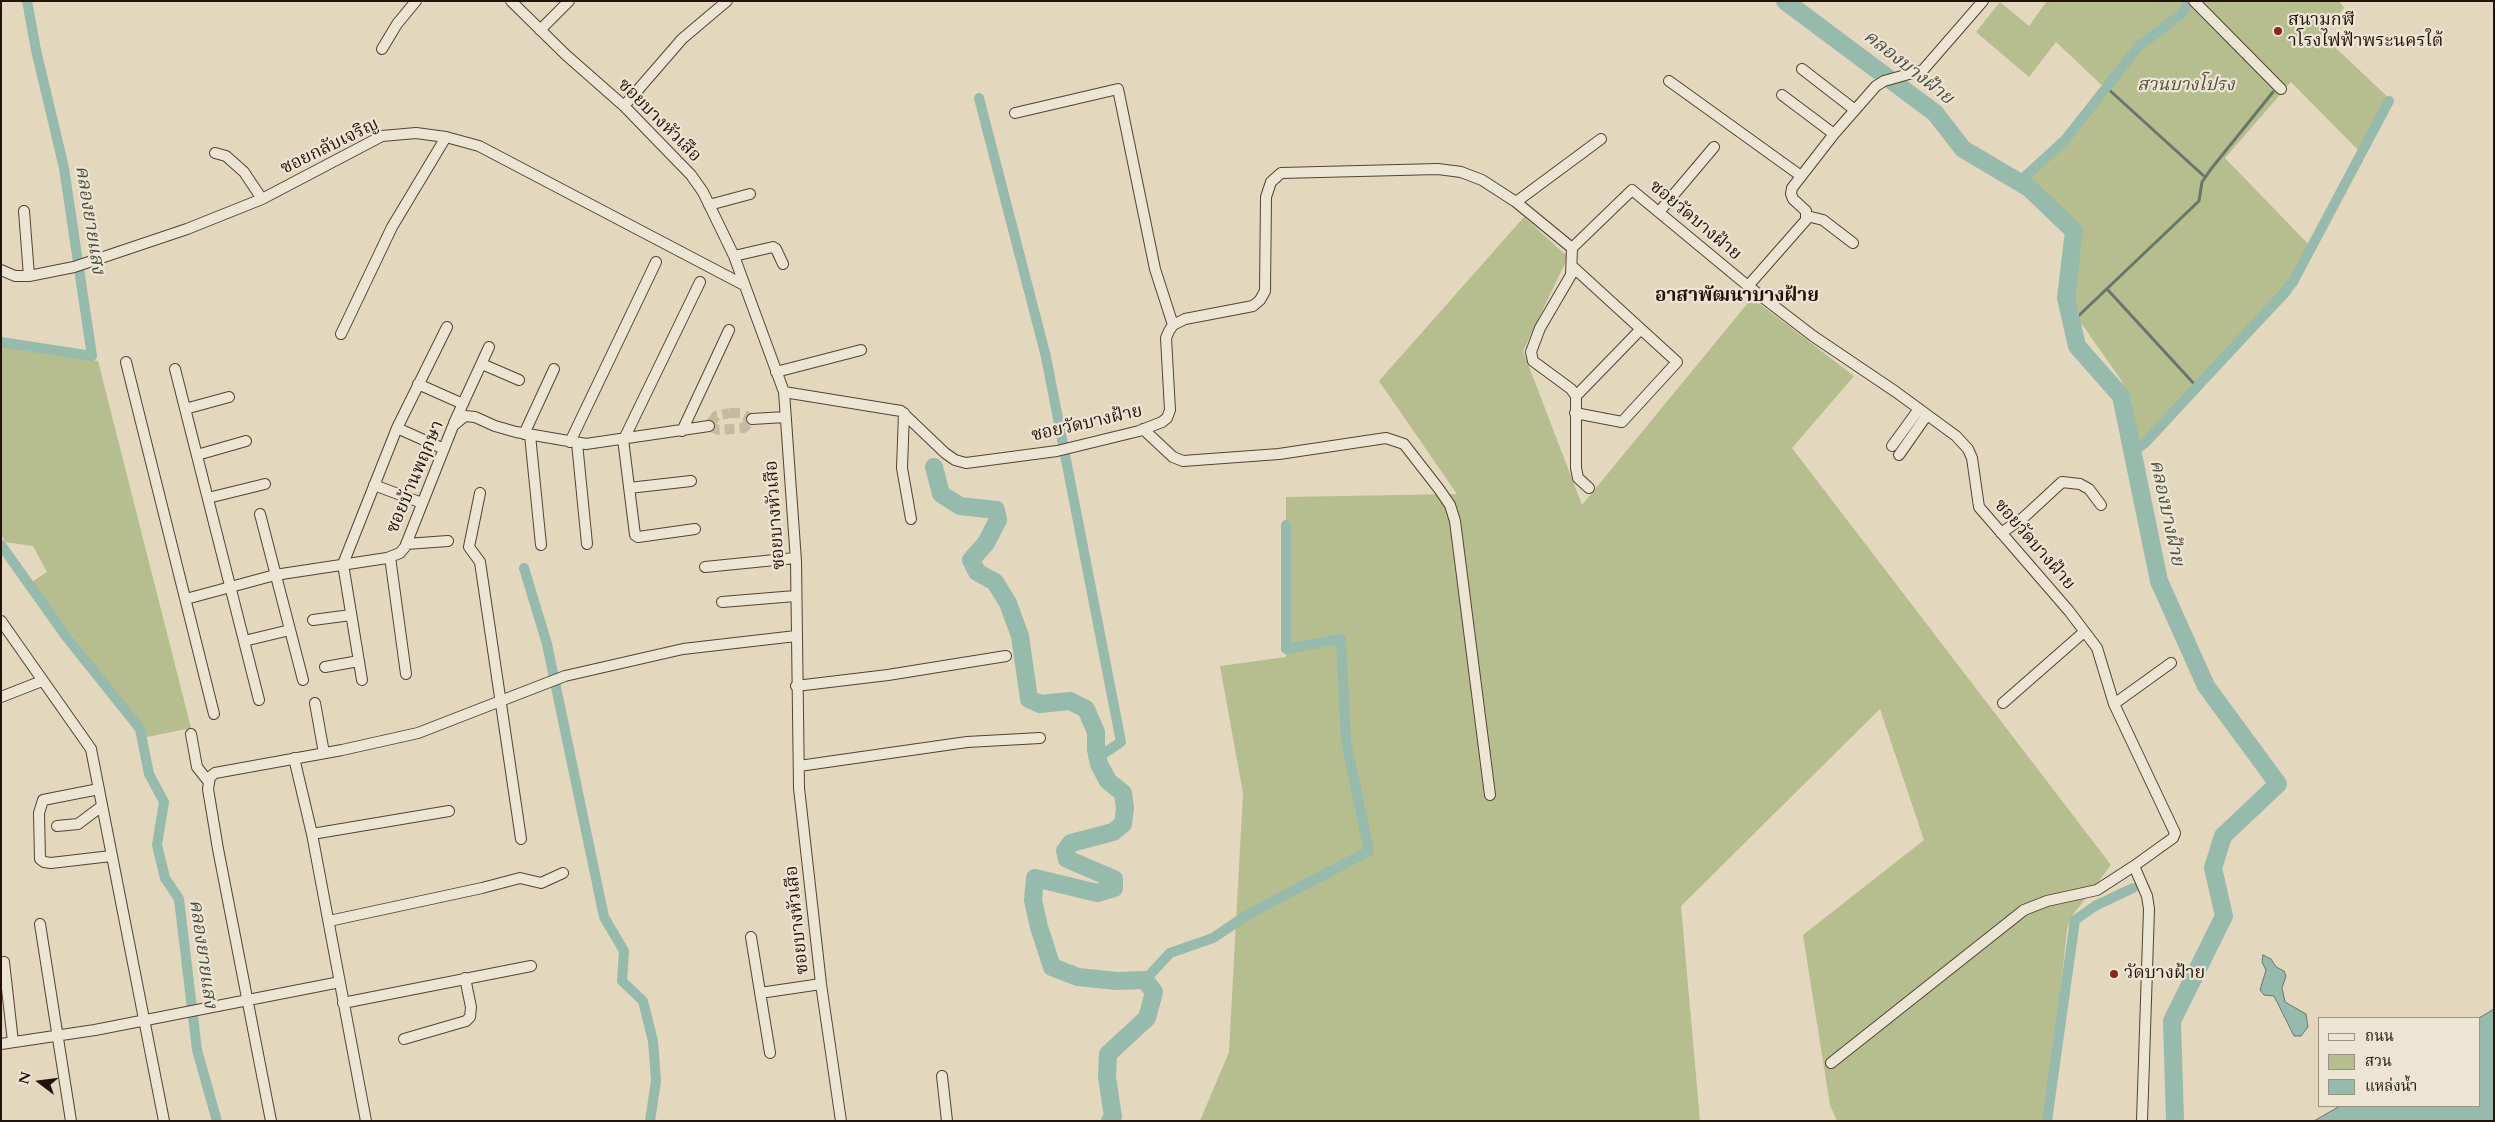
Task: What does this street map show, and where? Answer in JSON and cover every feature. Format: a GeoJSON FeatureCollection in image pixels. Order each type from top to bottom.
{"type":"FeatureCollection","features":[{"type":"Feature","properties":{"kind":"street"},"geometry":{"type":"LineString","coordinates":[[382,49],[397,24],[416,1]]}},
{"type":"Feature","properties":{"kind":"street","name":"ซอยบางหัวเสือ"},"geometry":{"type":"LineString","coordinates":[[511,1],[682,163],[699,186],[734,256],[784,392],[795,558],[799,788],[821,984],[841,1121]]}},
{"type":"Feature","properties":{"kind":"street"},"geometry":{"type":"LineString","coordinates":[[540,30],[570,1]]}},
{"type":"Feature","properties":{"kind":"street"},"geometry":{"type":"LineString","coordinates":[[1748,286],[1800,227],[1807,216],[1806,211],[1791,194],[1792,188],[1834,134],[1870,93],[1884,81],[1923,70],[1982,1]]}},
{"type":"Feature","properties":{"kind":"street"},"geometry":{"type":"LineString","coordinates":[[624,106],[682,39],[721,3]]}},
{"type":"Feature","properties":{"kind":"street"},"geometry":{"type":"LineString","coordinates":[[2197,4],[2281,88]]}},
{"type":"Feature","properties":{"kind":"street"},"geometry":{"type":"LineString","coordinates":[[1802,69],[1855,110]]}},
{"type":"Feature","properties":{"kind":"street"},"geometry":{"type":"LineString","coordinates":[[1669,81],[1801,176]]}},
{"type":"Feature","properties":{"kind":"street"},"geometry":{"type":"LineString","coordinates":[[1015,113],[1118,89],[1155,269],[1173,325],[1185,319],[1253,306],[1260,300],[1265,291],[1266,197],[1270,182],[1281,173],[1438,169],[1461,172],[1482,180],[1516,202],[1572,248],[1573,267],[1571,275],[1540,328],[1531,352],[1533,362],[1571,388],[1576,396],[1576,468],[1578,478],[1589,488]]}},
{"type":"Feature","properties":{"kind":"street"},"geometry":{"type":"LineString","coordinates":[[1782,94],[1834,134]]}},
{"type":"Feature","properties":{"kind":"street","name":"ซอยกลับเจริญ"},"geometry":{"type":"LineString","coordinates":[[1,270],[15,276],[29,276],[74,267],[187,229],[262,199],[382,136],[416,133],[446,137],[479,146],[744,285]]}},
{"type":"Feature","properties":{"kind":"street"},"geometry":{"type":"LineString","coordinates":[[341,334],[392,227],[446,137]]}},
{"type":"Feature","properties":{"kind":"street"},"geometry":{"type":"LineString","coordinates":[[1516,202],[1601,139]]}},
{"type":"Feature","properties":{"kind":"street"},"geometry":{"type":"LineString","coordinates":[[1659,212],[1714,147]]}},
{"type":"Feature","properties":{"kind":"street"},"geometry":{"type":"LineString","coordinates":[[215,152],[226,156],[244,172],[262,199]]}},
{"type":"Feature","properties":{"kind":"street","name":"ซอยวัดบางฝ้าย"},"geometry":{"type":"LineString","coordinates":[[1572,248],[1632,190],[1748,286],[1826,345],[1956,436],[1968,449],[1972,458],[1979,507],[2069,611],[2099,655],[2114,704],[2175,833],[2173,838],[2134,866]]}},
{"type":"Feature","properties":{"kind":"street"},"geometry":{"type":"LineString","coordinates":[[708,205],[750,194]]}},
{"type":"Feature","properties":{"kind":"street"},"geometry":{"type":"LineString","coordinates":[[24,211],[29,276]]}},
{"type":"Feature","properties":{"kind":"street"},"geometry":{"type":"LineString","coordinates":[[1807,216],[1823,220],[1853,243]]}},
{"type":"Feature","properties":{"kind":"street"},"geometry":{"type":"LineString","coordinates":[[734,256],[772,247],[776,249],[783,264]]}},
{"type":"Feature","properties":{"kind":"street"},"geometry":{"type":"LineString","coordinates":[[587,544],[574,443],[656,262]]}},
{"type":"Feature","properties":{"kind":"street"},"geometry":{"type":"LineString","coordinates":[[1573,267],[1677,362],[1622,422],[1575,413]]}},
{"type":"Feature","properties":{"kind":"street"},"geometry":{"type":"LineString","coordinates":[[695,529],[638,536],[633,531],[624,439],[700,282]]}},
{"type":"Feature","properties":{"kind":"street","name":"ซอยวัดบางฝ้าย"},"geometry":{"type":"LineString","coordinates":[[784,392],[893,408],[904,413],[945,453],[955,460],[966,463],[1057,451],[1143,429],[1162,422],[1167,418],[1170,410],[1166,338],[1173,325]]}},
{"type":"Feature","properties":{"kind":"street"},"geometry":{"type":"LineString","coordinates":[[362,680],[343,564],[397,428],[448,327]]}},
{"type":"Feature","properties":{"kind":"street"},"geometry":{"type":"LineString","coordinates":[[1576,396],[1641,329]]}},
{"type":"Feature","properties":{"kind":"street"},"geometry":{"type":"LineString","coordinates":[[682,431],[729,330]]}},
{"type":"Feature","properties":{"kind":"street"},"geometry":{"type":"LineString","coordinates":[[453,426],[489,347]]}},
{"type":"Feature","properties":{"kind":"street"},"geometry":{"type":"LineString","coordinates":[[776,372],[861,350]]}},
{"type":"Feature","properties":{"kind":"street"},"geometry":{"type":"LineString","coordinates":[[126,362],[214,714]]}},
{"type":"Feature","properties":{"kind":"street"},"geometry":{"type":"LineString","coordinates":[[482,364],[519,380]]}},
{"type":"Feature","properties":{"kind":"street"},"geometry":{"type":"LineString","coordinates":[[174,369],[259,700]]}},
{"type":"Feature","properties":{"kind":"street"},"geometry":{"type":"LineString","coordinates":[[541,545],[527,434],[554,369]]}},
{"type":"Feature","properties":{"kind":"street"},"geometry":{"type":"LineString","coordinates":[[418,384],[463,404]]}},
{"type":"Feature","properties":{"kind":"street"},"geometry":{"type":"LineString","coordinates":[[185,409],[229,397]]}},
{"type":"Feature","properties":{"kind":"street"},"geometry":{"type":"LineString","coordinates":[[1892,446],[1923,412]]}},
{"type":"Feature","properties":{"kind":"street"},"geometry":{"type":"LineString","coordinates":[[1899,455],[1923,412]]}},
{"type":"Feature","properties":{"kind":"street"},"geometry":{"type":"LineString","coordinates":[[904,413],[902,468],[911,519]]}},
{"type":"Feature","properties":{"kind":"street","name":"ซอยบ้านพฤกษา"},"geometry":{"type":"LineString","coordinates":[[186,599],[275,575],[390,557],[400,553],[406,544],[453,426],[461,418],[472,416],[495,426],[574,443],[624,439],[708,426]]}},
{"type":"Feature","properties":{"kind":"street"},"geometry":{"type":"LineString","coordinates":[[752,418],[786,417]]}},
{"type":"Feature","properties":{"kind":"street"},"geometry":{"type":"LineString","coordinates":[[397,428],[444,449]]}},
{"type":"Feature","properties":{"kind":"street"},"geometry":{"type":"LineString","coordinates":[[1143,429],[1173,457],[1183,461],[1279,454],[1386,438],[1404,444],[1450,505],[1455,520],[1490,795]]}},
{"type":"Feature","properties":{"kind":"street"},"geometry":{"type":"LineString","coordinates":[[197,455],[246,441]]}},
{"type":"Feature","properties":{"kind":"street"},"geometry":{"type":"LineString","coordinates":[[629,488],[691,481]]}},
{"type":"Feature","properties":{"kind":"street"},"geometry":{"type":"LineString","coordinates":[[2000,533],[2023,518],[2062,482],[2080,484],[2089,489],[2101,505]]}},
{"type":"Feature","properties":{"kind":"street"},"geometry":{"type":"LineString","coordinates":[[208,498],[265,484]]}},
{"type":"Feature","properties":{"kind":"street"},"geometry":{"type":"LineString","coordinates":[[374,485],[422,503]]}},
{"type":"Feature","properties":{"kind":"street"},"geometry":{"type":"LineString","coordinates":[[480,493],[469,547],[480,562],[499,702],[521,839]]}},
{"type":"Feature","properties":{"kind":"street"},"geometry":{"type":"LineString","coordinates":[[260,514],[303,680]]}},
{"type":"Feature","properties":{"kind":"street"},"geometry":{"type":"LineString","coordinates":[[406,544],[448,541]]}},
{"type":"Feature","properties":{"kind":"street"},"geometry":{"type":"LineString","coordinates":[[390,557],[406,674]]}},
{"type":"Feature","properties":{"kind":"street"},"geometry":{"type":"LineString","coordinates":[[705,567],[795,558]]}},
{"type":"Feature","properties":{"kind":"street"},"geometry":{"type":"LineString","coordinates":[[722,602],[795,596]]}},
{"type":"Feature","properties":{"kind":"street"},"geometry":{"type":"LineString","coordinates":[[313,620],[351,615]]}},
{"type":"Feature","properties":{"kind":"street"},"geometry":{"type":"LineString","coordinates":[[1,621],[91,749],[164,1121]]}},
{"type":"Feature","properties":{"kind":"street"},"geometry":{"type":"LineString","coordinates":[[244,641],[290,630]]}},
{"type":"Feature","properties":{"kind":"street"},"geometry":{"type":"LineString","coordinates":[[2002,703],[2084,632]]}},
{"type":"Feature","properties":{"kind":"street"},"geometry":{"type":"LineString","coordinates":[[208,781],[215,773],[418,733],[564,676],[683,649],[796,636]]}},
{"type":"Feature","properties":{"kind":"street"},"geometry":{"type":"LineString","coordinates":[[796,686],[888,676],[1006,656]]}},
{"type":"Feature","properties":{"kind":"street"},"geometry":{"type":"LineString","coordinates":[[325,667],[359,662]]}},
{"type":"Feature","properties":{"kind":"street"},"geometry":{"type":"LineString","coordinates":[[2114,704],[2171,663]]}},
{"type":"Feature","properties":{"kind":"street"},"geometry":{"type":"LineString","coordinates":[[1,697],[42,681]]}},
{"type":"Feature","properties":{"kind":"street"},"geometry":{"type":"LineString","coordinates":[[316,703],[324,753]]}},
{"type":"Feature","properties":{"kind":"street"},"geometry":{"type":"LineString","coordinates":[[191,734],[197,767],[208,781],[218,849],[271,1121]]}},
{"type":"Feature","properties":{"kind":"street"},"geometry":{"type":"LineString","coordinates":[[799,766],[967,742],[1040,738]]}},
{"type":"Feature","properties":{"kind":"street"},"geometry":{"type":"LineString","coordinates":[[294,758],[312,834],[366,1121]]}},
{"type":"Feature","properties":{"kind":"street"},"geometry":{"type":"LineString","coordinates":[[99,789],[43,800],[38,813],[40,859],[51,863],[111,856]]}},
{"type":"Feature","properties":{"kind":"street"},"geometry":{"type":"LineString","coordinates":[[57,826],[78,824],[102,806]]}},
{"type":"Feature","properties":{"kind":"street"},"geometry":{"type":"LineString","coordinates":[[312,834],[449,811]]}},
{"type":"Feature","properties":{"kind":"street"},"geometry":{"type":"LineString","coordinates":[[1831,1064],[2024,910],[2047,901],[2097,890],[2134,866],[2147,896],[2149,908],[2142,1121]]}},
{"type":"Feature","properties":{"kind":"street"},"geometry":{"type":"LineString","coordinates":[[329,921],[520,878],[541,883],[564,873]]}},
{"type":"Feature","properties":{"kind":"street"},"geometry":{"type":"LineString","coordinates":[[40,924],[56,1036],[71,1121]]}},
{"type":"Feature","properties":{"kind":"street"},"geometry":{"type":"LineString","coordinates":[[751,937],[770,1053]]}},
{"type":"Feature","properties":{"kind":"street"},"geometry":{"type":"LineString","coordinates":[[4,962],[13,1042]]}},
{"type":"Feature","properties":{"kind":"street"},"geometry":{"type":"LineString","coordinates":[[343,1003],[531,966]]}},
{"type":"Feature","properties":{"kind":"street"},"geometry":{"type":"LineString","coordinates":[[404,1039],[466,1021],[470,1017],[471,1007],[465,978]]}},
{"type":"Feature","properties":{"kind":"street"},"geometry":{"type":"LineString","coordinates":[[1,1044],[199,1011],[340,982]]}},
{"type":"Feature","properties":{"kind":"street"},"geometry":{"type":"LineString","coordinates":[[760,994],[821,984]]}},
{"type":"Feature","properties":{"kind":"street"},"geometry":{"type":"LineString","coordinates":[[942,1076],[947,1121]]}},
{"type":"Feature","properties":{"kind":"green space","name":"สวนบางโปรง"},"geometry":{"type":"Polygon","coordinates":[[[2047,1],[2186,1],[2193,9],[2200,1],[2339,1],[2344,8],[2322,35],[2393,102],[2364,156],[2291,82],[2225,158],[2313,249],[2289,296],[2139,454],[2131,400],[2121,380],[2072,310],[2071,286],[2081,250],[2080,233],[2028,176],[2109,92],[2056,42],[2029,77],[1976,32],[2000,2],[2029,26],[2047,1]]]}},
{"type":"Feature","properties":{"kind":"green space"},"geometry":{"type":"Polygon","coordinates":[[[1524,217],[1568,257],[1523,351],[1582,505],[1752,298],[1854,376],[1792,448],[2111,865],[2072,916],[2067,929],[2052,1070],[2044,1121],[1837,1121],[1830,1105],[1803,935],[1924,840],[1880,709],[1681,906],[1700,1121],[1200,1121],[1229,1052],[1243,793],[1220,666],[1286,657],[1286,497],[1457,494],[1379,381],[1524,217]]]}},
{"type":"Feature","properties":{"kind":"green space"},"geometry":{"type":"Polygon","coordinates":[[[1,345],[98,361],[191,728],[147,737],[32,582],[47,572],[33,546],[5,542],[1,534],[1,345]]]}},
{"type":"Feature","properties":{"kind":"water"},"geometry":{"type":"Polygon","coordinates":[[[2263,955],[2271,959],[2276,967],[2284,971],[2286,976],[2282,988],[2285,1002],[2306,1014],[2308,1027],[2301,1036],[2294,1036],[2274,996],[2264,995],[2260,990],[2266,970],[2262,962],[2263,955]]]}},
{"type":"Feature","properties":{"kind":"water"},"geometry":{"type":"Polygon","coordinates":[[[2494,1009],[2494,1121],[2314,1121],[2338,1107],[2480,1107],[2480,1017],[2494,1009]]]}},
{"type":"Feature","properties":{"kind":"waterway","name":"คลองยายแสง"},"geometry":{"type":"LineString","coordinates":[[1,342],[92,356],[64,168],[36,50],[27,1]]}},
{"type":"Feature","properties":{"kind":"waterway","name":"คลองบางฝ้าย"},"geometry":{"type":"LineString","coordinates":[[1785,1],[1935,113],[1963,149],[2029,188],[2074,231],[2066,298],[2077,346],[2121,396],[2159,581],[2206,686],[2278,784],[2223,836],[2213,868],[2224,916],[2172,1021],[2175,1121]]}},
{"type":"Feature","properties":{"kind":"waterway"},"geometry":{"type":"LineString","coordinates":[[2019,182],[2065,140],[2138,47],[2181,14],[2190,1]]}},
{"type":"Feature","properties":{"kind":"waterway"},"geometry":{"type":"LineString","coordinates":[[2106,87],[2205,177]]}},
{"type":"Feature","properties":{"kind":"waterway"},"geometry":{"type":"LineString","coordinates":[[2071,323],[2199,201],[2202,182],[2273,92]]}},
{"type":"Feature","properties":{"kind":"waterway"},"geometry":{"type":"LineString","coordinates":[[979,98],[1046,357],[1121,742],[1097,758]]}},
{"type":"Feature","properties":{"kind":"waterway"},"geometry":{"type":"LineString","coordinates":[[2132,453],[2145,443],[2293,282],[2389,101]]}},
{"type":"Feature","properties":{"kind":"waterway"},"geometry":{"type":"LineString","coordinates":[[2107,289],[2197,387]]}},
{"type":"Feature","properties":{"kind":"waterway"},"geometry":{"type":"LineString","coordinates":[[934,467],[941,494],[960,506],[996,510],[998,520],[986,543],[971,560],[977,572],[995,582],[1008,603],[1020,636],[1029,699],[1040,704],[1070,701],[1086,709],[1096,732],[1096,750],[1099,764],[1108,781],[1123,793],[1125,808],[1123,824],[1113,832],[1071,843],[1065,851],[1067,859],[1114,879],[1114,888],[1097,893],[1035,878],[1033,900],[1039,927],[1052,967],[1078,977],[1117,981],[1145,980],[1154,992],[1147,1018],[1108,1054],[1107,1077],[1113,1117],[1110,1121]]}},
{"type":"Feature","properties":{"kind":"waterway"},"geometry":{"type":"LineString","coordinates":[[1145,980],[1170,953],[1213,938],[1247,915],[1369,851],[1346,741],[1341,639],[1286,649],[1286,525]]}},
{"type":"Feature","properties":{"kind":"waterway","name":"คลองยายแสง"},"geometry":{"type":"LineString","coordinates":[[1,545],[68,639],[140,729],[149,774],[164,802],[157,845],[165,878],[179,899],[197,1050],[217,1121]]}},
{"type":"Feature","properties":{"kind":"waterway"},"geometry":{"type":"LineString","coordinates":[[524,568],[547,644],[604,917],[624,951],[622,981],[643,1001],[653,1041],[656,1081],[650,1121]]}},
{"type":"Feature","properties":{"kind":"waterway"},"geometry":{"type":"LineString","coordinates":[[2047,1121],[2075,920],[2095,906],[2133,888]]}},
{"type":"Feature","properties":{"kind":"tunnel"},"geometry":{"type":"LineString","coordinates":[[730,413],[740,413],[752,419],[744,428],[718,430],[709,426],[716,416],[730,413]]}},
{"type":"Feature","properties":{"kind":"place","name":"สนามกฬี าโรงไฟฟ้าพระนครใต้"},"geometry":{"type":"Point","coordinates":[2278,31]}},
{"type":"Feature","properties":{"kind":"place","name":"วัดบางฝ้าย"},"geometry":{"type":"Point","coordinates":[2114,974]}},
{"type":"Feature","properties":{"kind":"district","name":"อาสาพัฒนาบางฝ้าย"},"geometry":{"type":"Point","coordinates":[1737,297]}}]}
